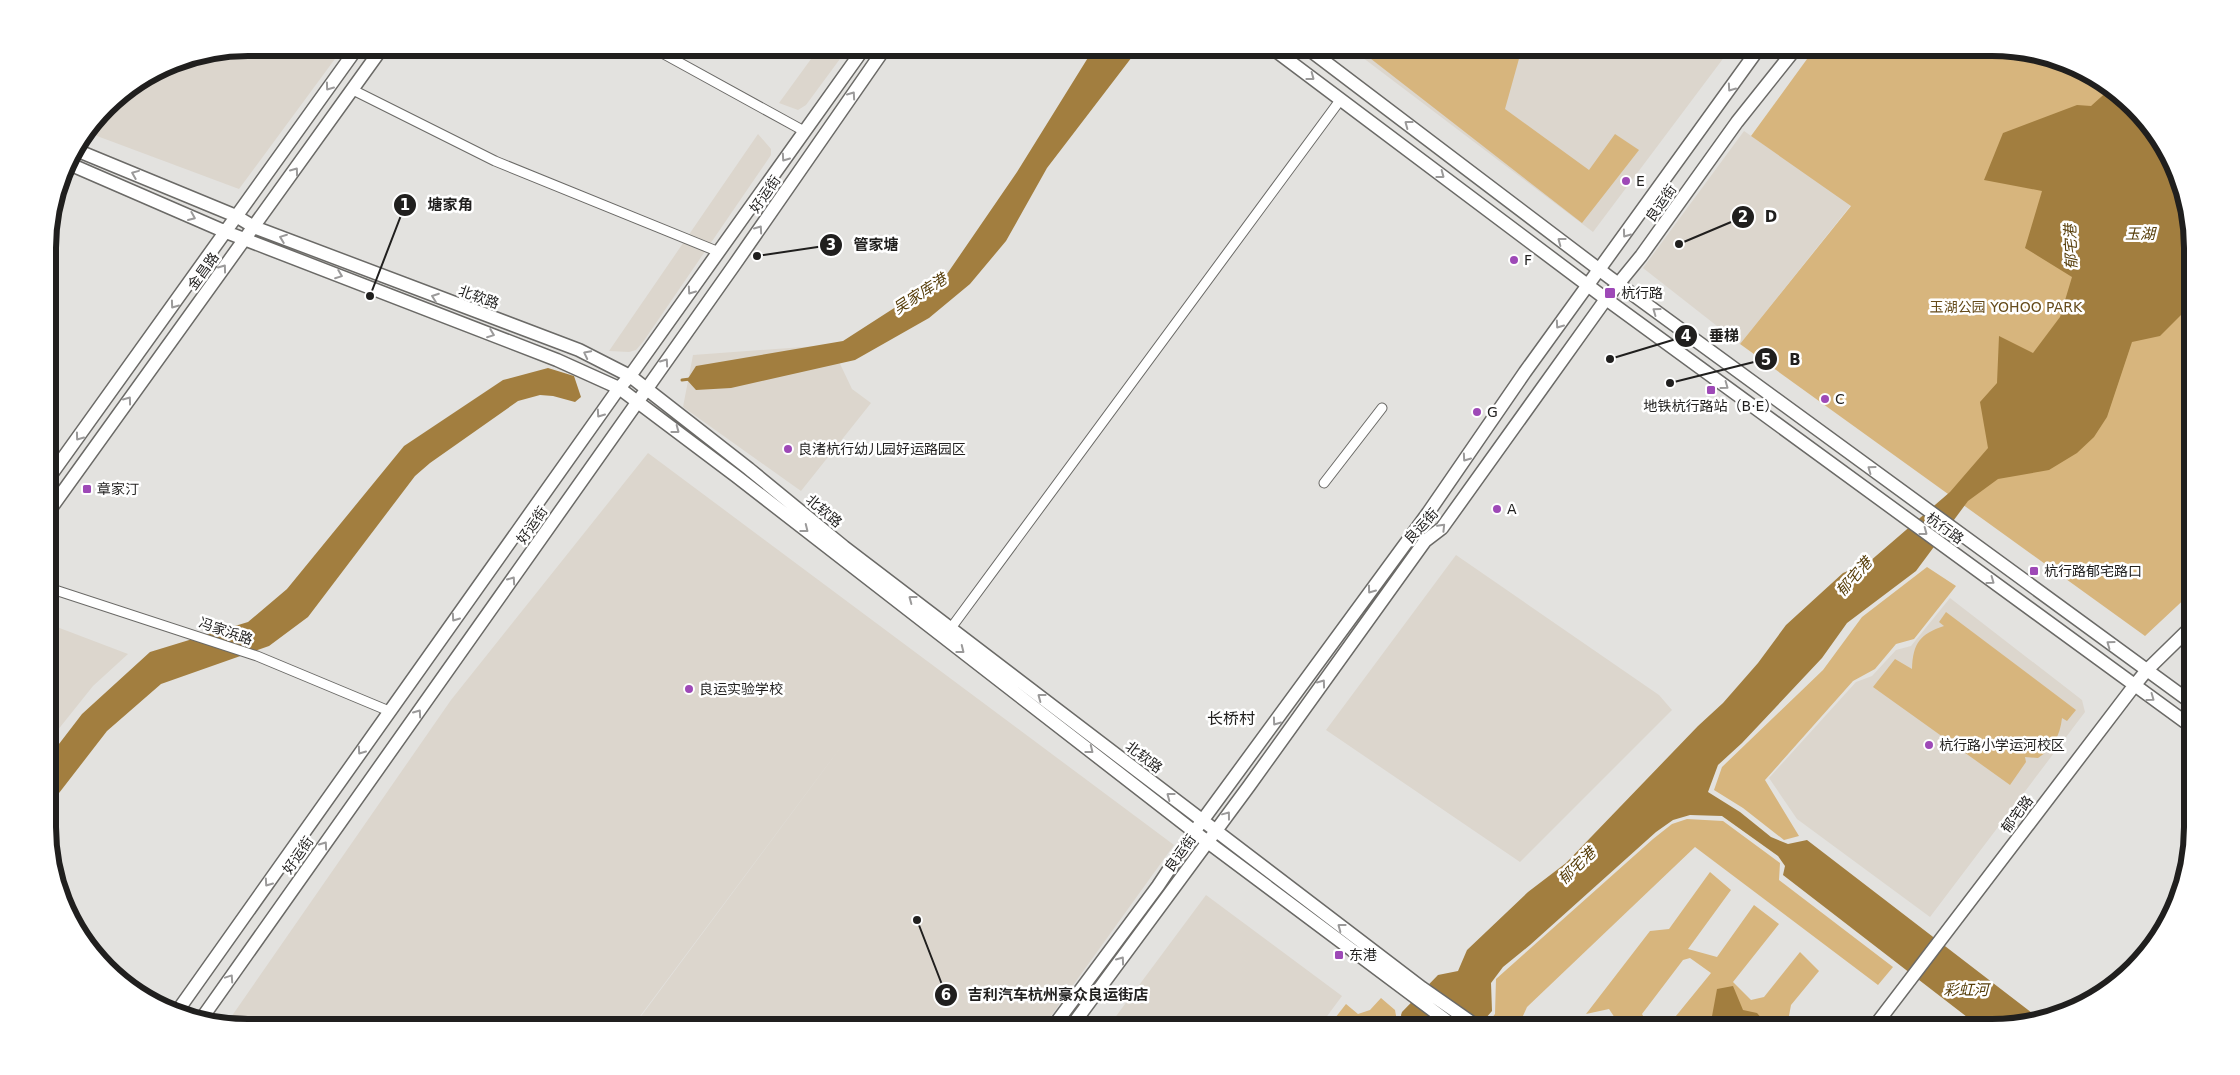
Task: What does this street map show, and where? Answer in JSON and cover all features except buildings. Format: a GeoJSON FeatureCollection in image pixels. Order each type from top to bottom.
{"type":"FeatureCollection","features":[{"type":"Feature","properties":{"kind":"street","name":"金昌路"},"geometry":{"type":"LineString","coordinates":[[56,467],[352,56]]}},
{"type":"Feature","properties":{"kind":"street","name":"金昌路"},"geometry":{"type":"LineString","coordinates":[[56,500],[376,56]]}},
{"type":"Feature","properties":{"kind":"street"},"geometry":{"type":"LineString","coordinates":[[668,56],[804,130]]}},
{"type":"Feature","properties":{"kind":"street","name":"好运街"},"geometry":{"type":"LineString","coordinates":[[181,1006],[619,388],[630,376],[858,56]]}},
{"type":"Feature","properties":{"kind":"street","name":"好运街"},"geometry":{"type":"LineString","coordinates":[[205,1014],[879,56]]}},
{"type":"Feature","properties":{"kind":"street","name":"杭行路"},"geometry":{"type":"LineString","coordinates":[[1283,56],[1587,285],[2184,721]]}},
{"type":"Feature","properties":{"kind":"street","name":"杭行路"},"geometry":{"type":"LineString","coordinates":[[1318,56],[1618,284],[1966,540],[2184,697]]}},
{"type":"Feature","properties":{"kind":"street","name":"良运街"},"geometry":{"type":"LineString","coordinates":[[1059,1019],[1158,886],[1194,832],[1428,513],[1587,285],[1600,270],[1753,56]]}},
{"type":"Feature","properties":{"kind":"street","name":"良运街"},"geometry":{"type":"LineString","coordinates":[[1077,1019],[1216,831],[1425,541],[1442,528],[1606,299],[1641,256],[1737,122],[1790,56]]}},
{"type":"Feature","properties":{"kind":"street"},"geometry":{"type":"LineString","coordinates":[[353,90],[495,162],[719,252]]}},
{"type":"Feature","properties":{"kind":"street"},"geometry":{"type":"LineString","coordinates":[[951,628],[1341,99]]}},
{"type":"Feature","properties":{"kind":"street","name":"北软路"},"geometry":{"type":"LineString","coordinates":[[82,152],[236,216],[254,227],[579,350],[630,376],[749,469],[844,547],[1216,831],[1418,992],[1447,1019]]}},
{"type":"Feature","properties":{"kind":"street","name":"北软路"},"geometry":{"type":"LineString","coordinates":[[75,166],[226,232],[557,360],[619,388],[736,476],[1194,832],[1418,992],[1464,1019]]}},
{"type":"Feature","properties":{"kind":"street"},"geometry":{"type":"LineString","coordinates":[[1324,484],[1382,408]]}},
{"type":"Feature","properties":{"kind":"street","name":"冯家浜路"},"geometry":{"type":"LineString","coordinates":[[56,590],[257,656],[389,711]]}},
{"type":"Feature","properties":{"kind":"street","name":"郁宅路"},"geometry":{"type":"LineString","coordinates":[[1880,1019],[2134,686],[2147,670],[2184,634]]}},
{"type":"Feature","properties":{"kind":"shaded area"},"geometry":{"type":"Polygon","coordinates":[[[249,56],[337,56],[239,189],[94,135],[104,122],[132,96],[152,82],[187,66],[211,60],[249,56]]]}},
{"type":"Feature","properties":{"kind":"shaded area"},"geometry":{"type":"Polygon","coordinates":[[[813,56],[842,56],[806,105],[798,110],[779,103],[813,56]]]}},
{"type":"Feature","properties":{"kind":"shaded area"},"geometry":{"type":"Polygon","coordinates":[[[1361,56],[1725,56],[1593,232],[1361,56]]]}},
{"type":"Feature","properties":{"kind":"shaded area"},"geometry":{"type":"Polygon","coordinates":[[[1744,131],[1851,205],[1740,344],[1643,268],[1744,131]]]}},
{"type":"Feature","properties":{"kind":"shaded area"},"geometry":{"type":"Polygon","coordinates":[[[758,134],[771,149],[771,155],[643,342],[636,350],[629,352],[609,351],[758,134]]]}},
{"type":"Feature","properties":{"kind":"shaded area","name":"良渚杭行幼儿园好运路园区"},"geometry":{"type":"Polygon","coordinates":[[[831,345],[852,389],[871,403],[801,491],[683,407],[693,355],[831,345]]]}},
{"type":"Feature","properties":{"kind":"shaded area"},"geometry":{"type":"Polygon","coordinates":[[[648,453],[1174,845],[1049,1019],[639,1019],[849,736],[638,1019],[231,1018],[451,700],[648,453]]]}},
{"type":"Feature","properties":{"kind":"shaded area"},"geometry":{"type":"Polygon","coordinates":[[[1456,555],[1659,695],[1672,710],[1520,862],[1326,730],[1456,555]]]}},
{"type":"Feature","properties":{"kind":"shaded area","name":"杭行路小学运河校区"},"geometry":{"type":"Polygon","coordinates":[[[1950,598],[2082,700],[2085,712],[1930,917],[1797,819],[1769,778],[1856,682],[1872,676],[1896,650],[1911,646],[1950,598]]]}},
{"type":"Feature","properties":{"kind":"shaded area"},"geometry":{"type":"Polygon","coordinates":[[[56,627],[128,654],[93,686],[56,732],[56,627]]]}},
{"type":"Feature","properties":{"kind":"shaded area"},"geometry":{"type":"Polygon","coordinates":[[[1206,895],[1342,996],[1325,1019],[1114,1019],[1206,895]]]}},
{"type":"Feature","properties":{"kind":"green space"},"geometry":{"type":"Polygon","coordinates":[[[1367,56],[1520,56],[1505,109],[1589,170],[1615,134],[1639,150],[1582,223],[1367,56]]]}},
{"type":"Feature","properties":{"kind":"green space","name":"玉湖公园 YOHOO PARK"},"geometry":{"type":"Polygon","coordinates":[[[1809,56],[1991,56],[2029,60],[2053,66],[2088,82],[2118,104],[2144,132],[2164,164],[2174,187],[2180,211],[2184,249],[2184,599],[2145,636],[1740,344],[1851,206],[1751,136],[1809,56]]]}},
{"type":"Feature","properties":{"kind":"green space"},"geometry":{"type":"Polygon","coordinates":[[[1927,567],[1956,586],[1914,639],[1896,644],[1875,669],[1853,681],[1765,780],[1799,836],[1784,840],[1743,808],[1714,790],[1722,767],[1823,670],[1862,617],[1927,567]]]}},
{"type":"Feature","properties":{"kind":"green space"},"geometry":{"type":"Polygon","coordinates":[[[1946,612],[2076,710],[2067,721],[2062,718],[2060,730],[2048,750],[2038,758],[2025,757],[2026,762],[2010,785],[1873,687],[1895,659],[1912,669],[1916,646],[1929,632],[1944,626],[1939,622],[1946,612]]]}},
{"type":"Feature","properties":{"kind":"green space"},"geometry":{"type":"Polygon","coordinates":[[[1687,819],[1723,821],[1780,863],[1779,880],[1893,967],[1878,985],[1695,847],[1527,1007],[1522,1019],[1491,1019],[1495,1014],[1496,979],[1672,824],[1687,819]]]}},
{"type":"Feature","properties":{"kind":"green space"},"geometry":{"type":"Polygon","coordinates":[[[1710,872],[1731,890],[1688,949],[1717,957],[1754,905],[1779,924],[1733,982],[1751,1000],[1764,997],[1800,952],[1819,971],[1791,1005],[1788,1019],[1674,1019],[1711,973],[1690,958],[1683,960],[1642,1014],[1645,1019],[1616,1019],[1609,1009],[1586,1014],[1650,931],[1669,929],[1710,872]]]}},
{"type":"Feature","properties":{"kind":"green space"},"geometry":{"type":"Polygon","coordinates":[[[1381,998],[1395,1010],[1397,1019],[1334,1019],[1346,1004],[1358,1014],[1370,1010],[1381,998]]]}},
{"type":"Feature","properties":{"kind":"water"},"geometry":{"type":"Polygon","coordinates":[[[1089,56],[1133,56],[1047,168],[1006,241],[970,284],[929,318],[855,360],[731,388],[696,390],[687,380],[696,366],[843,341],[947,274],[1017,172],[1089,56]]]}},
{"type":"Feature","properties":{"kind":"water"},"geometry":{"type":"Polygon","coordinates":[[[2105,94],[2118,104],[2144,132],[2158,153],[2169,175],[2174,187],[2182,224],[2184,312],[2160,336],[2132,342],[2107,417],[2094,437],[2077,453],[2049,470],[1998,479],[1968,501],[1916,571],[1847,623],[1822,658],[1742,743],[1718,765],[1708,792],[1740,812],[1771,837],[1788,844],[1807,840],[2033,1014],[2004,1018],[1970,1019],[1783,875],[1785,866],[1778,856],[1722,816],[1690,815],[1673,820],[1656,832],[1503,967],[1491,983],[1492,1011],[1485,1019],[1402,1019],[1402,1012],[1438,975],[1458,971],[1467,950],[1528,892],[1566,863],[1698,726],[1723,703],[1758,663],[1786,625],[1843,573],[1869,562],[1950,492],[1988,448],[1980,402],[1997,383],[1999,336],[2033,353],[2060,317],[2072,277],[2025,248],[2042,191],[1984,180],[2003,133],[2077,105],[2091,106],[2105,94]]]}},
{"type":"Feature","properties":{"kind":"water"},"geometry":{"type":"Polygon","coordinates":[[[548,368],[574,376],[581,397],[575,402],[553,396],[540,395],[518,401],[430,463],[415,476],[308,617],[269,646],[161,684],[107,731],[56,797],[56,748],[82,714],[150,652],[248,622],[287,589],[404,446],[503,380],[548,368]]]}},
{"type":"Feature","properties":{"kind":"water"},"geometry":{"type":"Polygon","coordinates":[[[1733,986],[1743,1010],[1757,1013],[1762,1019],[1711,1019],[1717,989],[1733,986]]]}},
{"type":"Feature","properties":{"kind":"waterway","name":"吴家库港"},"geometry":{"type":"LineString","coordinates":[[682,380],[690,379]]}},
{"type":"Feature","properties":{"kind":"place","name":"E"},"geometry":{"type":"Point","coordinates":[1626,181]}},
{"type":"Feature","properties":{"kind":"place","name":"D"},"geometry":{"type":"Point","coordinates":[1679,244]}},
{"type":"Feature","properties":{"kind":"place","name":"管家塘"},"geometry":{"type":"Point","coordinates":[757,256]}},
{"type":"Feature","properties":{"kind":"place","name":"F"},"geometry":{"type":"Point","coordinates":[1514,260]}},
{"type":"Feature","properties":{"kind":"place","name":"杭行路"},"geometry":{"type":"Point","coordinates":[1610,293]}},
{"type":"Feature","properties":{"kind":"place","name":"塘家角"},"geometry":{"type":"Point","coordinates":[370,296]}},
{"type":"Feature","properties":{"kind":"place","name":"垂梯"},"geometry":{"type":"Point","coordinates":[1610,359]}},
{"type":"Feature","properties":{"kind":"place","name":"B"},"geometry":{"type":"Point","coordinates":[1670,383]}},
{"type":"Feature","properties":{"kind":"place","name":"地铁杭行路站（B·E）"},"geometry":{"type":"Point","coordinates":[1711,390]}},
{"type":"Feature","properties":{"kind":"place","name":"C"},"geometry":{"type":"Point","coordinates":[1825,399]}},
{"type":"Feature","properties":{"kind":"place","name":"G"},"geometry":{"type":"Point","coordinates":[1477,412]}},
{"type":"Feature","properties":{"kind":"place","name":"良渚杭行幼儿园好运路园区"},"geometry":{"type":"Point","coordinates":[788,449]}},
{"type":"Feature","properties":{"kind":"place","name":"章家汀"},"geometry":{"type":"Point","coordinates":[87,489]}},
{"type":"Feature","properties":{"kind":"place","name":"A"},"geometry":{"type":"Point","coordinates":[1497,509]}},
{"type":"Feature","properties":{"kind":"place","name":"杭行路郁宅路口"},"geometry":{"type":"Point","coordinates":[2034,571]}},
{"type":"Feature","properties":{"kind":"place","name":"良运实验学校"},"geometry":{"type":"Point","coordinates":[689,689]}},
{"type":"Feature","properties":{"kind":"place","name":"杭行路小学运河校区"},"geometry":{"type":"Point","coordinates":[1929,745]}},
{"type":"Feature","properties":{"kind":"place","name":"吉利汽车杭州豪众良运街店"},"geometry":{"type":"Point","coordinates":[917,920]}},
{"type":"Feature","properties":{"kind":"place","name":"东港"},"geometry":{"type":"Point","coordinates":[1339,955]}},
{"type":"Feature","properties":{"kind":"district","name":"长桥村"},"geometry":{"type":"Point","coordinates":[1231,718]}},
{"type":"Feature","properties":{"kind":"water label","name":"玉湖"},"geometry":{"type":"Point","coordinates":[2140,234]}},
{"type":"Feature","properties":{"kind":"water label","name":"郁宅港"},"geometry":{"type":"Point","coordinates":[2071,247]}},
{"type":"Feature","properties":{"kind":"water label","name":"郁宅港"},"geometry":{"type":"Point","coordinates":[1854,577]}},
{"type":"Feature","properties":{"kind":"water label","name":"郁宅港"},"geometry":{"type":"Point","coordinates":[1577,866]}},
{"type":"Feature","properties":{"kind":"water label","name":"彩虹河"},"geometry":{"type":"Point","coordinates":[1966,990]}}]}
